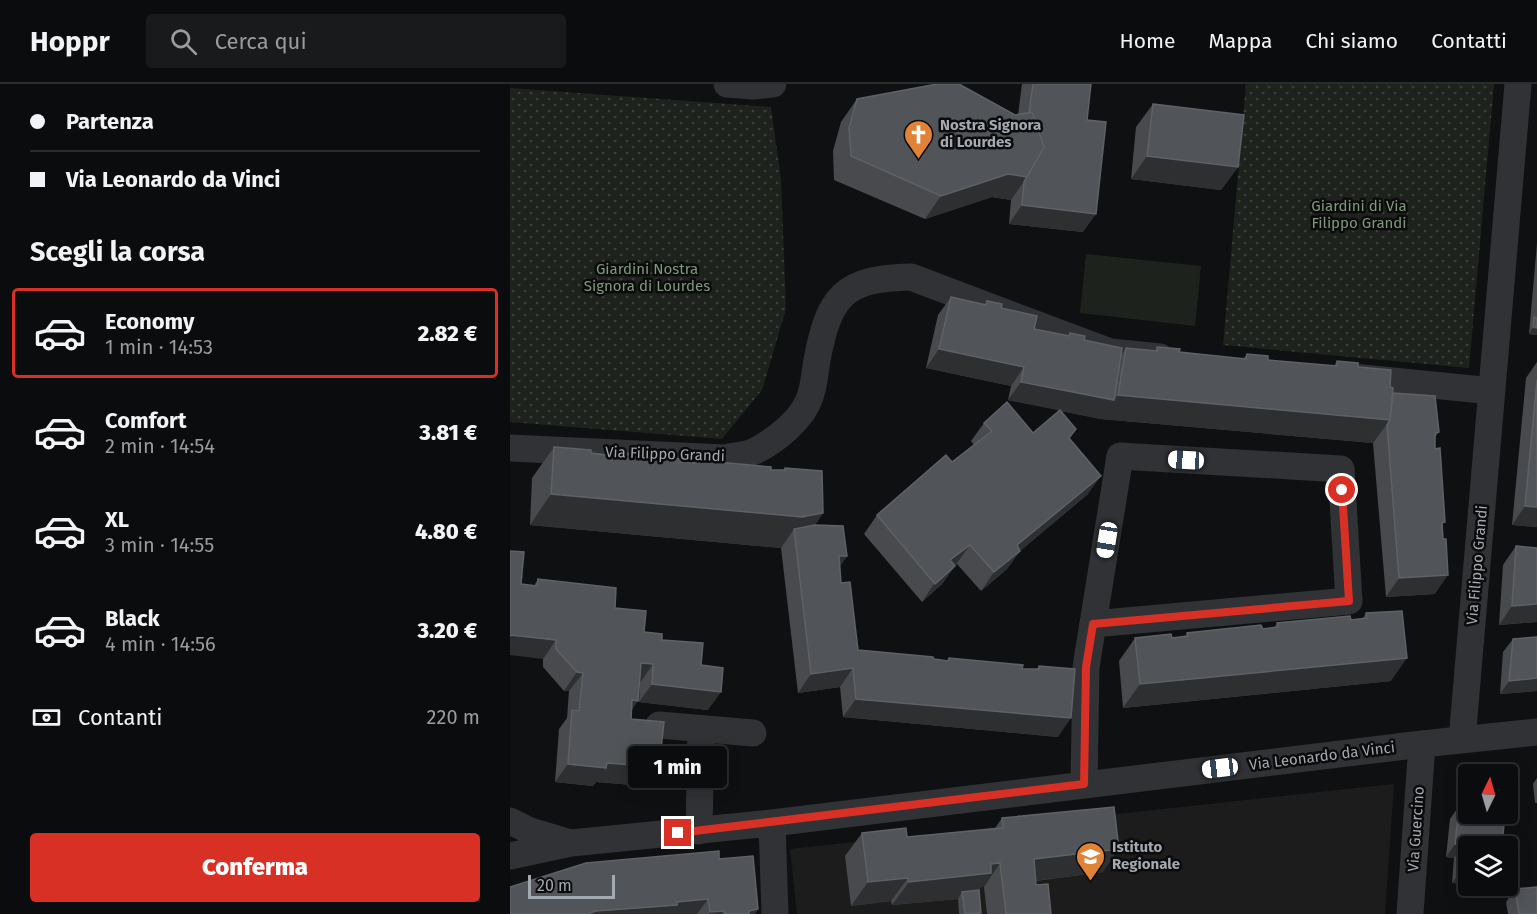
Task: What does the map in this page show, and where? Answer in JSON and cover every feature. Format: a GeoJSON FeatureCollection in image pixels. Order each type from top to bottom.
{"type":"FeatureCollection","features":[{"type":"Feature","properties":{"kind":"street"},"geometry":{"type":"LineString","coordinates":[[728,84],[753,87],[773,84]]}},
{"type":"Feature","properties":{"kind":"street","name":"Via Filippo Grandi"},"geometry":{"type":"LineString","coordinates":[[1462,740],[1518,84]]}},
{"type":"Feature","properties":{"kind":"street","name":"Via Filippo Grandi"},"geometry":{"type":"LineString","coordinates":[[510,448],[724,458],[754,452],[798,420],[810,398],[824,327],[833,306],[854,286],[880,278],[911,277],[1110,352],[1189,360]]}},
{"type":"Feature","properties":{"kind":"street"},"geometry":{"type":"LineString","coordinates":[[1324,374],[1492,391]]}},
{"type":"Feature","properties":{"kind":"street"},"geometry":{"type":"LineString","coordinates":[[1084,784],[1086,667],[1120,456],[1341,468],[1349,601],[1093,624]]}},
{"type":"Feature","properties":{"kind":"street"},"geometry":{"type":"LineString","coordinates":[[659,725],[753,733]]}},
{"type":"Feature","properties":{"kind":"street"},"geometry":{"type":"LineString","coordinates":[[699,831],[700,729]]}},
{"type":"Feature","properties":{"kind":"street","name":"Via Leonardo da Vinci"},"geometry":{"type":"LineString","coordinates":[[510,856],[571,843],[772,823],[1084,784],[1537,732]]}},
{"type":"Feature","properties":{"kind":"street","name":"Via Guercino"},"geometry":{"type":"LineString","coordinates":[[1410,914],[1422,744]]}},
{"type":"Feature","properties":{"kind":"street","name":"Via Leonardo da Vinci"},"geometry":{"type":"LineString","coordinates":[[510,821],[530,831],[571,843]]}},
{"type":"Feature","properties":{"kind":"street"},"geometry":{"type":"LineString","coordinates":[[772,823],[775,914]]}},
{"type":"Feature","properties":{"kind":"shaded area","name":"Istituto Regionale"},"geometry":{"type":"Polygon","coordinates":[[[1394,784],[1385,914],[797,914],[790,849],[1394,784]]]}},
{"type":"Feature","properties":{"kind":"green space","name":"Giardini di Via Filippo Grandi"},"geometry":{"type":"Polygon","coordinates":[[[1246,84],[1494,84],[1469,368],[1223,345],[1246,84]]]}},
{"type":"Feature","properties":{"kind":"green space","name":"Giardini Nostra Signora di Lourdes"},"geometry":{"type":"Polygon","coordinates":[[[510,88],[771,107],[781,179],[786,309],[762,390],[722,439],[510,422],[510,88]]]}},
{"type":"Feature","properties":{"kind":"green space"},"geometry":{"type":"Polygon","coordinates":[[[1086,254],[1201,266],[1195,326],[1080,313],[1086,254]]]}},
{"type":"Feature","properties":{"kind":"building","name":"Nostra Signora di Lourdes"},"geometry":{"type":"Polygon","coordinates":[[[937,84],[959,84],[1015,115],[1032,112],[1044,147],[1027,177],[1008,174],[941,196],[851,156],[849,128],[857,99],[937,84]]]}},
{"type":"Feature","properties":{"kind":"building"},"geometry":{"type":"Polygon","coordinates":[[[1033,84],[1091,84],[1087,120],[1106,122],[1096,214],[1022,205],[1024,182],[1044,147],[1032,112],[1029,113],[1033,84]]]}},
{"type":"Feature","properties":{"kind":"building"},"geometry":{"type":"Polygon","coordinates":[[[1153,104],[1244,115],[1238,167],[1147,156],[1153,104]]]}},
{"type":"Feature","properties":{"kind":"building"},"geometry":{"type":"Polygon","coordinates":[[[951,297],[986,305],[987,301],[1002,304],[1001,308],[1037,316],[1034,329],[1069,336],[1070,333],[1085,336],[1084,340],[1122,348],[1114,400],[1021,382],[1024,367],[939,349],[951,297]]]}},
{"type":"Feature","properties":{"kind":"building"},"geometry":{"type":"Polygon","coordinates":[[[1534,317],[1537,318],[1537,328],[1533,327],[1534,317]]]}},
{"type":"Feature","properties":{"kind":"building"},"geometry":{"type":"Polygon","coordinates":[[[1157,347],[1180,349],[1179,352],[1246,359],[1247,354],[1268,356],[1268,360],[1337,366],[1337,361],[1358,363],[1358,367],[1391,370],[1390,387],[1393,388],[1390,420],[1118,395],[1126,348],[1157,351],[1157,347]]]}},
{"type":"Feature","properties":{"kind":"building"},"geometry":{"type":"Polygon","coordinates":[[[1537,380],[1537,507],[1525,506],[1537,380]]]}},
{"type":"Feature","properties":{"kind":"building"},"geometry":{"type":"Polygon","coordinates":[[[1393,393],[1435,396],[1439,432],[1435,433],[1435,449],[1440,448],[1445,522],[1442,523],[1443,539],[1446,539],[1448,575],[1399,578],[1387,425],[1390,420],[1393,393]]]}},
{"type":"Feature","properties":{"kind":"building"},"geometry":{"type":"Polygon","coordinates":[[[1007,402],[1033,433],[1060,410],[1076,429],[1069,438],[1101,476],[1017,545],[1020,551],[994,572],[970,545],[950,560],[955,566],[935,584],[877,515],[946,455],[952,462],[992,431],[984,423],[1007,402]]]}},
{"type":"Feature","properties":{"kind":"building"},"geometry":{"type":"Polygon","coordinates":[[[554,447],[591,450],[591,453],[606,455],[607,451],[681,459],[680,462],[696,463],[696,460],[771,467],[771,470],[785,470],[785,468],[822,471],[823,513],[802,517],[551,494],[554,447]]]}},
{"type":"Feature","properties":{"kind":"building"},"geometry":{"type":"Polygon","coordinates":[[[815,525],[843,526],[847,556],[839,556],[841,583],[850,582],[858,650],[933,657],[948,661],[949,658],[1023,665],[1022,669],[1039,669],[1039,666],[1075,669],[1071,718],[856,699],[853,668],[811,674],[794,529],[815,525]]]}},
{"type":"Feature","properties":{"kind":"building"},"geometry":{"type":"Polygon","coordinates":[[[1516,546],[1537,548],[1537,604],[1512,606],[1516,546]]]}},
{"type":"Feature","properties":{"kind":"building"},"geometry":{"type":"Polygon","coordinates":[[[510,551],[524,552],[521,584],[537,586],[538,579],[616,588],[615,608],[646,611],[644,632],[662,634],[662,640],[703,643],[701,665],[723,668],[721,692],[652,684],[653,664],[641,663],[638,701],[632,700],[631,719],[664,722],[659,767],[607,763],[606,768],[568,764],[572,710],[579,711],[583,673],[577,672],[556,649],[556,640],[510,635],[510,551]]]}},
{"type":"Feature","properties":{"kind":"building"},"geometry":{"type":"Polygon","coordinates":[[[1402,611],[1407,658],[1140,684],[1135,638],[1171,634],[1172,638],[1188,636],[1187,633],[1261,625],[1263,629],[1278,627],[1277,623],[1350,616],[1351,620],[1367,618],[1366,613],[1402,611]]]}},
{"type":"Feature","properties":{"kind":"building"},"geometry":{"type":"Polygon","coordinates":[[[1537,637],[1537,678],[1509,681],[1513,639],[1537,637]]]}},
{"type":"Feature","properties":{"kind":"building"},"geometry":{"type":"Polygon","coordinates":[[[1114,807],[1119,849],[1034,859],[1036,885],[1048,884],[1051,914],[1006,914],[1000,863],[991,864],[991,873],[909,882],[908,878],[868,882],[862,833],[906,828],[907,837],[1003,828],[1002,818],[1114,807]]]}},
{"type":"Feature","properties":{"kind":"building"},"geometry":{"type":"Polygon","coordinates":[[[1458,816],[1458,824],[1504,824],[1503,836],[1458,836],[1458,844],[1455,844],[1458,816]]]}},
{"type":"Feature","properties":{"kind":"building"},"geometry":{"type":"Polygon","coordinates":[[[719,851],[719,859],[753,856],[758,909],[749,911],[749,914],[710,912],[708,899],[677,902],[677,905],[596,911],[587,914],[511,914],[510,912],[510,887],[586,863],[719,851]]]}},
{"type":"Feature","properties":{"kind":"building"},"geometry":{"type":"Polygon","coordinates":[[[1537,887],[1537,914],[1519,914],[1516,896],[1518,896],[1518,889],[1537,887]]]}},
{"type":"Feature","properties":{"kind":"building"},"geometry":{"type":"Polygon","coordinates":[[[979,890],[981,913],[965,914],[962,892],[979,890]]]}},
{"type":"Feature","properties":{"kind":"place","name":"Nostra Signora di Lourdes"},"geometry":{"type":"Point","coordinates":[919,160]}},
{"type":"Feature","properties":{"kind":"place","name":"Istituto Regionale"},"geometry":{"type":"Point","coordinates":[1091,882]}},
{"type":"Feature","properties":{"kind":"route"},"geometry":{"type":"LineString","coordinates":[[678,833],[1084,784],[1086,667],[1093,624],[1349,601],[1342,490]]}}]}
